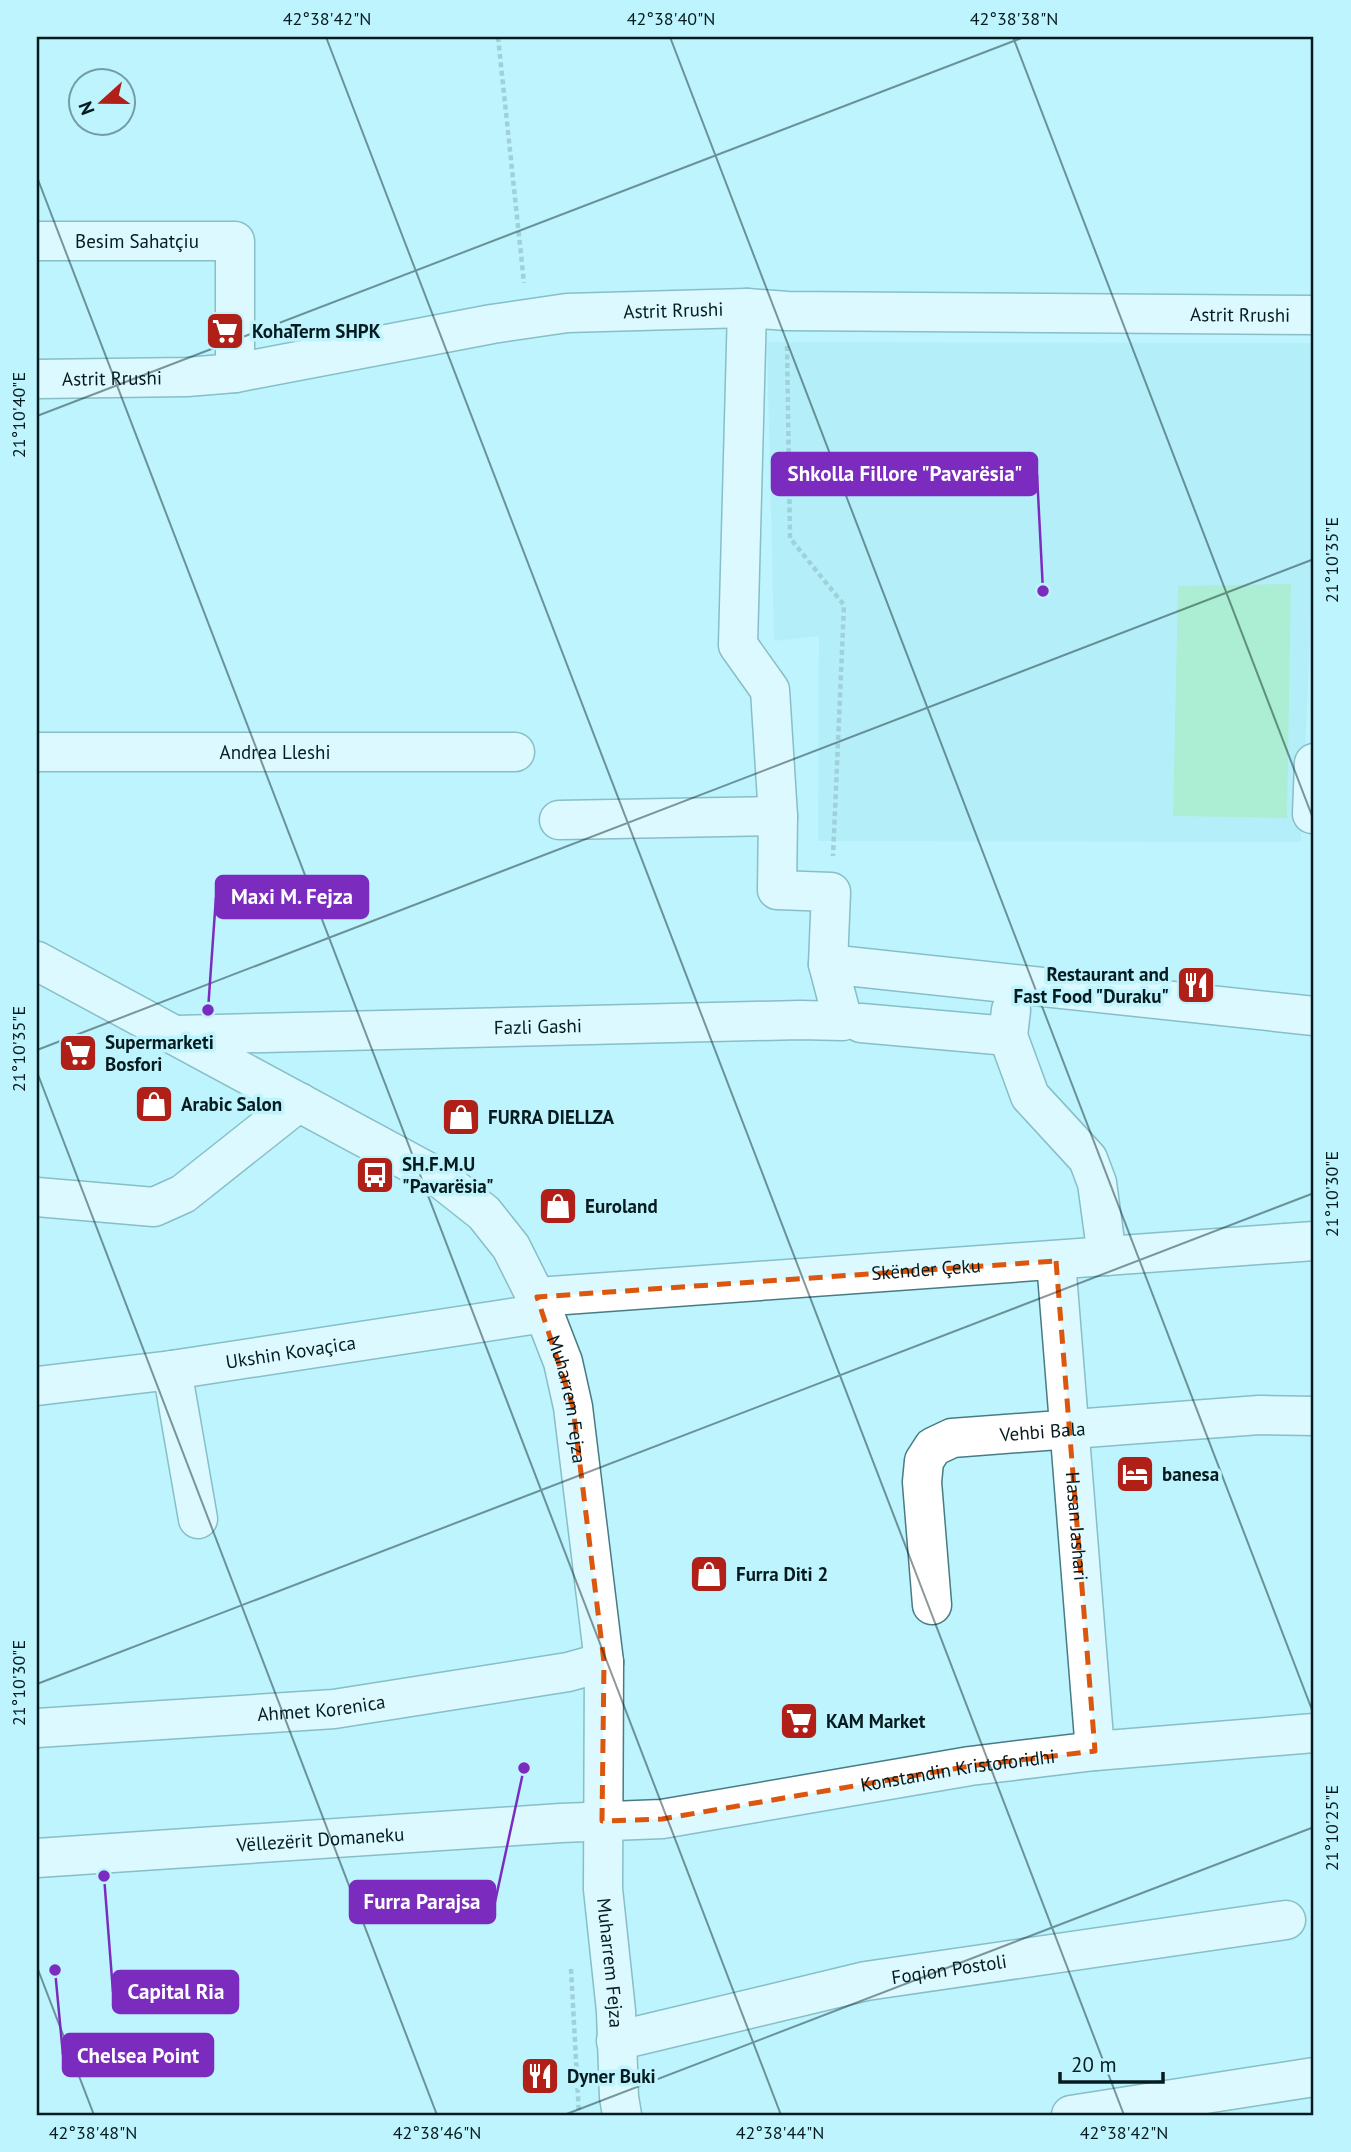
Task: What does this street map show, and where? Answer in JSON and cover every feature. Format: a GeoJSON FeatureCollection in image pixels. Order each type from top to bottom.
{"type":"FeatureCollection","features":[{"type":"Feature","properties":{"kind":"street","name":"Besim Sahatçiu"},"geometry":{"type":"LineString","coordinates":[[37,241],[235,241],[235,373]]}},
{"type":"Feature","properties":{"kind":"street","name":"Astrit Rrushi"},"geometry":{"type":"LineString","coordinates":[[37,379],[187,377],[235,373],[527,319],[567,313],[625,310],[747,308],[786,311],[1314,315]]}},
{"type":"Feature","properties":{"kind":"street"},"geometry":{"type":"LineString","coordinates":[[747,308],[738,645],[771,690],[778,816],[777,890],[831,892]]}},
{"type":"Feature","properties":{"kind":"street","name":"Andrea Lleshi"},"geometry":{"type":"LineString","coordinates":[[37,752],[515,752]]}},
{"type":"Feature","properties":{"kind":"street"},"geometry":{"type":"LineString","coordinates":[[1314,763],[1314,814]]}},
{"type":"Feature","properties":{"kind":"street"},"geometry":{"type":"LineString","coordinates":[[559,820],[778,816]]}},
{"type":"Feature","properties":{"kind":"street","name":"Fazli Gashi"},"geometry":{"type":"LineString","coordinates":[[173,1035],[843,1021],[828,964],[831,892]]}},
{"type":"Feature","properties":{"kind":"street","name":"Muharrem Fejza"},"geometry":{"type":"LineString","coordinates":[[37,961],[441,1179],[484,1213],[511,1247],[541,1305],[563,1362],[573,1407],[604,1662],[603,1888],[616,2011],[622,2115]]}},
{"type":"Feature","properties":{"kind":"street"},"geometry":{"type":"LineString","coordinates":[[828,964],[1314,1016]]}},
{"type":"Feature","properties":{"kind":"street"},"geometry":{"type":"LineString","coordinates":[[1013,984],[1008,1035],[1030,1096],[1088,1159],[1097,1183],[1107,1256]]}},
{"type":"Feature","properties":{"kind":"street"},"geometry":{"type":"LineString","coordinates":[[861,1023],[1008,1035]]}},
{"type":"Feature","properties":{"kind":"street"},"geometry":{"type":"LineString","coordinates":[[37,1197],[154,1207],[183,1194],[299,1102]]}},
{"type":"Feature","properties":{"kind":"street","name":"Skënder Çeku"},"geometry":{"type":"LineString","coordinates":[[541,1305],[1107,1256],[1314,1241]]}},
{"type":"Feature","properties":{"kind":"street","name":"Hasan Jashari"},"geometry":{"type":"LineString","coordinates":[[1056,1261],[1095,1751]]}},
{"type":"Feature","properties":{"kind":"street","name":"Ukshin Kovaçica"},"geometry":{"type":"LineString","coordinates":[[37,1386],[172,1370],[541,1305]]}},
{"type":"Feature","properties":{"kind":"street"},"geometry":{"type":"LineString","coordinates":[[172,1370],[198,1519]]}},
{"type":"Feature","properties":{"kind":"street","name":"Vehbi Bala"},"geometry":{"type":"LineString","coordinates":[[932,1605],[922,1482],[924,1461],[933,1447],[952,1438],[1259,1415],[1314,1416]]}},
{"type":"Feature","properties":{"kind":"street","name":"Ahmet Korenica"},"geometry":{"type":"LineString","coordinates":[[37,1728],[334,1709],[568,1672],[604,1662]]}},
{"type":"Feature","properties":{"kind":"street","name":"Konstandin Kristoforidhi"},"geometry":{"type":"LineString","coordinates":[[602,1821],[662,1819],[970,1766],[1095,1751],[1314,1733]]}},
{"type":"Feature","properties":{"kind":"street","name":"Vëllezërit Domaneku"},"geometry":{"type":"LineString","coordinates":[[37,1858],[602,1821]]}},
{"type":"Feature","properties":{"kind":"street","name":"Foqion Postoli"},"geometry":{"type":"LineString","coordinates":[[616,2041],[866,1981],[1286,1920]]}},
{"type":"Feature","properties":{"kind":"street"},"geometry":{"type":"LineString","coordinates":[[1071,2115],[1134,2111],[1314,2077]]}},
{"type":"Feature","properties":{"kind":"path"},"geometry":{"type":"LineString","coordinates":[[498,37],[527,319]]}},
{"type":"Feature","properties":{"kind":"path"},"geometry":{"type":"LineString","coordinates":[[786,311],[790,538],[844,605],[831,892]]}},
{"type":"Feature","properties":{"kind":"path"},"geometry":{"type":"LineString","coordinates":[[570,1957],[579,2115]]}},
{"type":"Feature","properties":{"kind":"highlighted area"},"geometry":{"type":"Polygon","coordinates":[[[1056,1261],[1095,1751],[970,1766],[662,1819],[602,1821],[604,1662],[573,1407],[537,1297],[1056,1261]]]}},
{"type":"Feature","properties":{"kind":"shaded area"},"geometry":{"type":"Polygon","coordinates":[[[767,342],[1314,343],[1314,547],[1301,842],[818,841],[819,636],[774,641],[767,342]]]}},
{"type":"Feature","properties":{"kind":"green space"},"geometry":{"type":"Polygon","coordinates":[[[1291,584],[1287,818],[1173,816],[1178,586],[1291,584]]]}},
{"type":"Feature","properties":{"kind":"place","name":"KohaTerm SHPK"},"geometry":{"type":"Point","coordinates":[225,331]}},
{"type":"Feature","properties":{"kind":"place","name":"Shkolla Fillore \"Pavarësia\""},"geometry":{"type":"Point","coordinates":[1043,591]}},
{"type":"Feature","properties":{"kind":"place","name":"Restaurant and Fast Food \"Duraku\""},"geometry":{"type":"Point","coordinates":[1196,985]}},
{"type":"Feature","properties":{"kind":"place","name":"Maxi M. Fejza"},"geometry":{"type":"Point","coordinates":[208,1010]}},
{"type":"Feature","properties":{"kind":"place","name":"Supermarketi Bosfori"},"geometry":{"type":"Point","coordinates":[78,1053]}},
{"type":"Feature","properties":{"kind":"place","name":"Arabic Salon"},"geometry":{"type":"Point","coordinates":[154,1104]}},
{"type":"Feature","properties":{"kind":"place","name":"FURRA DIELLZA"},"geometry":{"type":"Point","coordinates":[461,1117]}},
{"type":"Feature","properties":{"kind":"place","name":"SH.F.M.U \"Pavarësia\""},"geometry":{"type":"Point","coordinates":[375,1175]}},
{"type":"Feature","properties":{"kind":"place","name":"Euroland"},"geometry":{"type":"Point","coordinates":[558,1206]}},
{"type":"Feature","properties":{"kind":"place","name":"banesa"},"geometry":{"type":"Point","coordinates":[1135,1474]}},
{"type":"Feature","properties":{"kind":"place","name":"Furra Diti 2"},"geometry":{"type":"Point","coordinates":[709,1574]}},
{"type":"Feature","properties":{"kind":"place","name":"KAM Market"},"geometry":{"type":"Point","coordinates":[799,1721]}},
{"type":"Feature","properties":{"kind":"place","name":"Furra Parajsa"},"geometry":{"type":"Point","coordinates":[524,1768]}},
{"type":"Feature","properties":{"kind":"place","name":"Capital Ria"},"geometry":{"type":"Point","coordinates":[104,1876]}},
{"type":"Feature","properties":{"kind":"place","name":"Chelsea Point"},"geometry":{"type":"Point","coordinates":[55,1970]}},
{"type":"Feature","properties":{"kind":"place","name":"Dyner Buki"},"geometry":{"type":"Point","coordinates":[540,2076]}}]}
